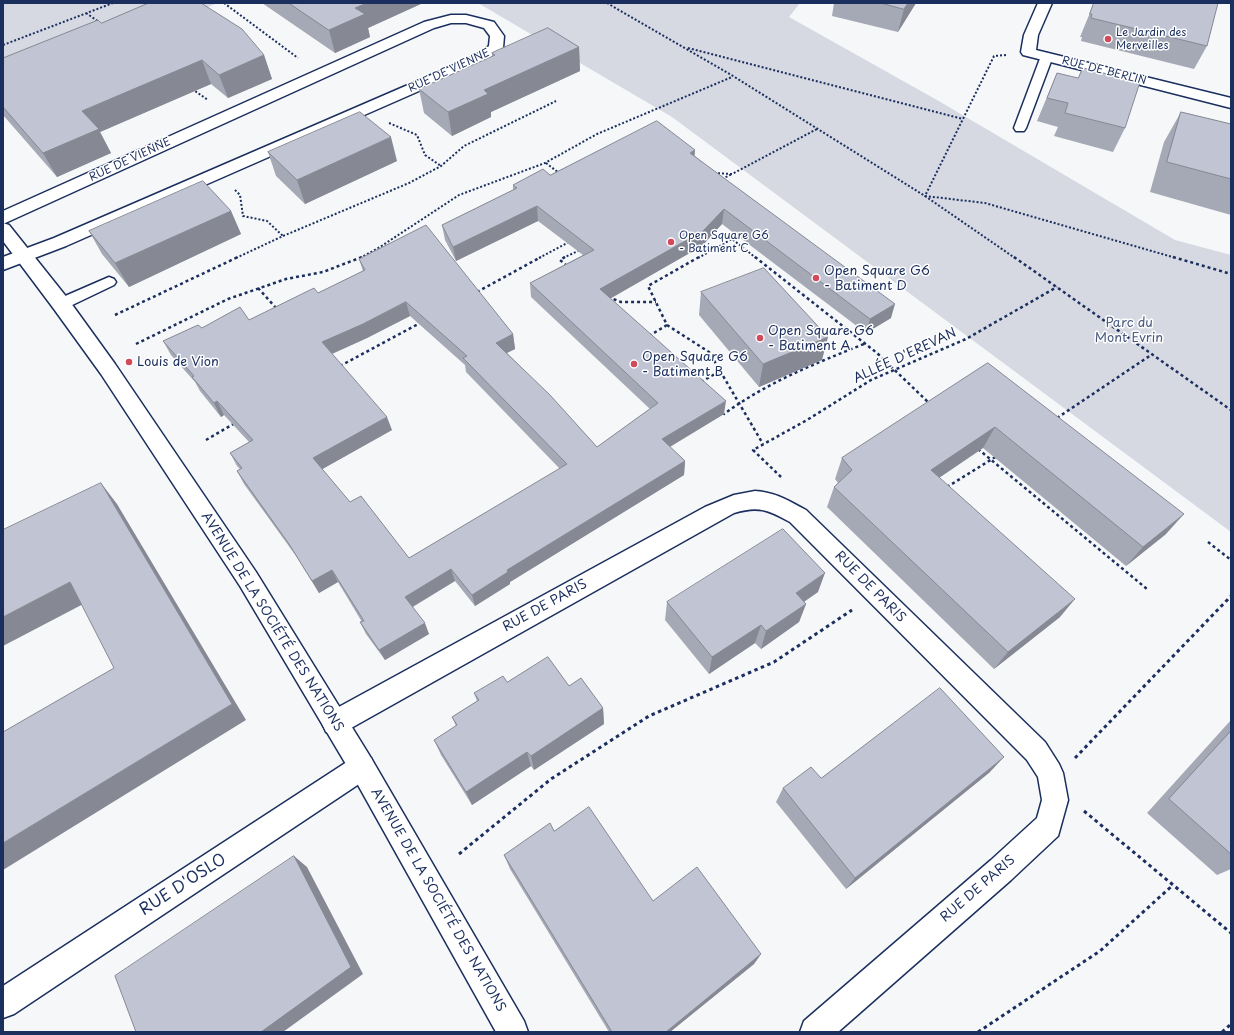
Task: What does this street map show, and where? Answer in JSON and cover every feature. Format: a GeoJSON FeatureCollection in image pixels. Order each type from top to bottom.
{"type":"FeatureCollection","features":[{"type":"Feature","properties":{"kind":"street"},"geometry":{"type":"LineString","coordinates":[[1028,52],[1031,35],[1045,3]]}},
{"type":"Feature","properties":{"kind":"street","name":"RUE DE VIENNE"},"geometry":{"type":"LineString","coordinates":[[3,218],[429,25],[451,19],[466,19],[489,25],[497,36],[496,48],[480,59],[3,264]]}},
{"type":"Feature","properties":{"kind":"street","name":"RUE DE BERLIN"},"geometry":{"type":"LineString","coordinates":[[1028,52],[1231,103]]}},
{"type":"Feature","properties":{"kind":"street","name":"AVENUE DE LA SOCIÉTÉ DES NATIONS"},"geometry":{"type":"LineString","coordinates":[[3,229],[61,304],[112,376],[248,579],[362,767],[513,1032]]}},
{"type":"Feature","properties":{"kind":"street","name":"RUE DE PARIS"},"geometry":{"type":"LineString","coordinates":[[335,723],[713,513],[732,504],[750,500],[771,502],[798,516],[1036,751],[1050,773],[1055,800],[1048,826],[1001,870],[815,1032]]}},
{"type":"Feature","properties":{"kind":"street","name":"RUE D'OSLO"},"geometry":{"type":"LineString","coordinates":[[3,1002],[362,767]]}},
{"type":"Feature","properties":{"kind":"lane"},"geometry":{"type":"LineString","coordinates":[[1020,128],[1047,56]]}},
{"type":"Feature","properties":{"kind":"lane"},"geometry":{"type":"LineString","coordinates":[[61,304],[109,282]]}},
{"type":"Feature","properties":{"kind":"path"},"geometry":{"type":"LineString","coordinates":[[3,45],[113,3]]}},
{"type":"Feature","properties":{"kind":"path"},"geometry":{"type":"LineString","coordinates":[[224,3],[319,74]]}},
{"type":"Feature","properties":{"kind":"path"},"geometry":{"type":"LineString","coordinates":[[608,3],[733,76],[925,196],[1231,410]]}},
{"type":"Feature","properties":{"kind":"path"},"geometry":{"type":"LineString","coordinates":[[86,13],[99,22]]}},
{"type":"Feature","properties":{"kind":"path"},"geometry":{"type":"LineString","coordinates":[[684,47],[963,120]]}},
{"type":"Feature","properties":{"kind":"path"},"geometry":{"type":"LineString","coordinates":[[925,196],[994,56],[1028,52]]}},
{"type":"Feature","properties":{"kind":"path"},"geometry":{"type":"LineString","coordinates":[[136,344],[228,298],[286,279],[323,272],[355,261],[380,247],[459,195],[545,163],[597,134],[733,76]]}},
{"type":"Feature","properties":{"kind":"path"},"geometry":{"type":"LineString","coordinates":[[190,87],[228,115]]}},
{"type":"Feature","properties":{"kind":"path"},"geometry":{"type":"LineString","coordinates":[[115,315],[283,236],[409,183],[441,166],[464,146],[556,101]]}},
{"type":"Feature","properties":{"kind":"path"},"geometry":{"type":"LineString","coordinates":[[368,108],[394,126],[417,135],[425,155],[441,166]]}},
{"type":"Feature","properties":{"kind":"path"},"geometry":{"type":"LineString","coordinates":[[718,181],[817,128]]}},
{"type":"Feature","properties":{"kind":"path"},"geometry":{"type":"LineString","coordinates":[[545,163],[564,176]]}},
{"type":"Feature","properties":{"kind":"path"},"geometry":{"type":"LineString","coordinates":[[218,172],[240,195],[243,216],[267,221],[283,236]]}},
{"type":"Feature","properties":{"kind":"path"},"geometry":{"type":"LineString","coordinates":[[713,173],[732,174]]}},
{"type":"Feature","properties":{"kind":"path"},"geometry":{"type":"LineString","coordinates":[[925,196],[985,203],[1231,274]]}},
{"type":"Feature","properties":{"kind":"path"},"geometry":{"type":"LineString","coordinates":[[407,229],[413,234]]}},
{"type":"Feature","properties":{"kind":"path"},"geometry":{"type":"LineString","coordinates":[[786,482],[753,450],[763,444],[709,352],[667,325],[648,286],[732,239],[894,369],[933,407]]}},
{"type":"Feature","properties":{"kind":"path"},"geometry":{"type":"LineString","coordinates":[[474,293],[570,242]]}},
{"type":"Feature","properties":{"kind":"path"},"geometry":{"type":"LineString","coordinates":[[572,270],[560,260],[581,250]]}},
{"type":"Feature","properties":{"kind":"path","name":"ALLÉE D'EREVAN"},"geometry":{"type":"LineString","coordinates":[[763,444],[806,420],[871,380],[966,339],[1057,287]]}},
{"type":"Feature","properties":{"kind":"path"},"geometry":{"type":"LineString","coordinates":[[258,288],[280,312]]}},
{"type":"Feature","properties":{"kind":"path"},"geometry":{"type":"LineString","coordinates":[[607,296],[621,302],[656,302]]}},
{"type":"Feature","properties":{"kind":"path"},"geometry":{"type":"LineString","coordinates":[[339,366],[420,322]]}},
{"type":"Feature","properties":{"kind":"path"},"geometry":{"type":"LineString","coordinates":[[648,337],[667,325]]}},
{"type":"Feature","properties":{"kind":"path"},"geometry":{"type":"LineString","coordinates":[[718,410],[724,414],[739,403],[790,374],[864,344]]}},
{"type":"Feature","properties":{"kind":"path"},"geometry":{"type":"LineString","coordinates":[[1052,421],[1151,354]]}},
{"type":"Feature","properties":{"kind":"path"},"geometry":{"type":"LineString","coordinates":[[700,383],[720,371]]}},
{"type":"Feature","properties":{"kind":"path"},"geometry":{"type":"LineString","coordinates":[[206,440],[239,421]]}},
{"type":"Feature","properties":{"kind":"path"},"geometry":{"type":"LineString","coordinates":[[973,445],[1147,589]]}},
{"type":"Feature","properties":{"kind":"path"},"geometry":{"type":"LineString","coordinates":[[944,489],[1003,453]]}},
{"type":"Feature","properties":{"kind":"path"},"geometry":{"type":"LineString","coordinates":[[1208,542],[1231,560]]}},
{"type":"Feature","properties":{"kind":"path"},"geometry":{"type":"LineString","coordinates":[[1070,763],[1231,596]]}},
{"type":"Feature","properties":{"kind":"path"},"geometry":{"type":"LineString","coordinates":[[459,854],[551,779],[649,716],[774,662],[855,608]]}},
{"type":"Feature","properties":{"kind":"path"},"geometry":{"type":"LineString","coordinates":[[1082,809],[1231,933]]}},
{"type":"Feature","properties":{"kind":"path"},"geometry":{"type":"LineString","coordinates":[[978,1032],[1100,951],[1173,885]]}},
{"type":"Feature","properties":{"kind":"path"},"geometry":{"type":"LineString","coordinates":[[1222,1032],[1231,1024]]}},
{"type":"Feature","properties":{"kind":"green space"},"geometry":{"type":"Polygon","coordinates":[[[3,3],[218,3],[3,88],[3,3]]]}},
{"type":"Feature","properties":{"kind":"green space","name":"Parc du Mont Evrin"},"geometry":{"type":"Polygon","coordinates":[[[478,3],[800,3],[789,17],[937,100],[1175,240],[1231,255],[1231,532],[672,117],[478,3]]]}},
{"type":"Feature","properties":{"kind":"building"},"geometry":{"type":"Polygon","coordinates":[[[149,3],[201,3],[242,29],[264,55],[219,75],[202,60],[82,111],[99,129],[43,153],[3,107],[3,58],[98,20],[101,23],[149,3]]]}},
{"type":"Feature","properties":{"kind":"building"},"geometry":{"type":"Polygon","coordinates":[[[289,3],[367,3],[355,8],[365,14],[329,30],[289,3]]]}},
{"type":"Feature","properties":{"kind":"building"},"geometry":{"type":"Polygon","coordinates":[[[881,3],[908,3],[904,9],[881,3]]]}},
{"type":"Feature","properties":{"kind":"building"},"geometry":{"type":"Polygon","coordinates":[[[1094,3],[1218,3],[1207,46],[1091,18],[1092,14],[1090,14],[1094,3]]]}},
{"type":"Feature","properties":{"kind":"building"},"geometry":{"type":"Polygon","coordinates":[[[548,28],[579,47],[484,90],[488,94],[448,112],[419,89],[495,55],[492,53],[548,28]]]}},
{"type":"Feature","properties":{"kind":"building"},"geometry":{"type":"Polygon","coordinates":[[[1083,68],[1140,82],[1125,128],[1065,113],[1068,103],[1047,98],[1057,73],[1078,78],[1083,68]]]}},
{"type":"Feature","properties":{"kind":"building"},"geometry":{"type":"Polygon","coordinates":[[[360,112],[391,137],[297,180],[268,152],[360,112]]]}},
{"type":"Feature","properties":{"kind":"building"},"geometry":{"type":"Polygon","coordinates":[[[1181,112],[1231,124],[1231,179],[1167,162],[1181,112]]]}},
{"type":"Feature","properties":{"kind":"building"},"geometry":{"type":"Polygon","coordinates":[[[657,121],[695,150],[690,153],[895,304],[870,319],[724,209],[703,231],[600,289],[726,401],[662,439],[685,461],[507,570],[508,572],[472,595],[451,569],[405,597],[425,623],[379,650],[360,622],[364,621],[332,570],[312,581],[289,544],[237,471],[242,468],[230,453],[253,440],[217,401],[214,403],[192,377],[194,376],[163,341],[198,325],[202,328],[240,307],[249,320],[314,288],[318,293],[365,270],[359,259],[426,225],[513,334],[496,343],[550,395],[597,447],[658,403],[530,283],[594,250],[537,206],[453,247],[442,225],[517,188],[513,185],[543,169],[550,175],[657,121]],[[406,302],[363,324],[322,342],[387,417],[313,458],[350,502],[361,496],[409,558],[567,464],[463,358],[467,356],[406,302]]]}},
{"type":"Feature","properties":{"kind":"building"},"geometry":{"type":"Polygon","coordinates":[[[203,181],[231,211],[115,263],[89,231],[203,181]]]}},
{"type":"Feature","properties":{"kind":"building"},"geometry":{"type":"Polygon","coordinates":[[[764,268],[828,337],[763,364],[701,292],[764,268]]]}},
{"type":"Feature","properties":{"kind":"building"},"geometry":{"type":"Polygon","coordinates":[[[988,363],[1184,514],[1143,547],[995,427],[931,470],[1075,599],[1008,652],[834,487],[852,470],[842,458],[988,363]]]}},
{"type":"Feature","properties":{"kind":"building"},"geometry":{"type":"Polygon","coordinates":[[[101,483],[232,704],[3,843],[3,732],[114,668],[70,582],[3,617],[3,530],[101,483]]]}},
{"type":"Feature","properties":{"kind":"building"},"geometry":{"type":"Polygon","coordinates":[[[783,529],[825,573],[796,593],[806,604],[766,631],[761,625],[712,657],[667,602],[783,529]]]}},
{"type":"Feature","properties":{"kind":"building"},"geometry":{"type":"Polygon","coordinates":[[[548,657],[569,686],[581,678],[603,708],[531,756],[527,752],[466,792],[434,740],[457,725],[452,717],[479,700],[474,693],[503,676],[507,682],[548,657]]]}},
{"type":"Feature","properties":{"kind":"building"},"geometry":{"type":"Polygon","coordinates":[[[940,688],[1004,757],[855,878],[783,788],[811,767],[821,778],[940,688]]]}},
{"type":"Feature","properties":{"kind":"building"},"geometry":{"type":"Polygon","coordinates":[[[1231,731],[1231,854],[1169,799],[1231,731]]]}},
{"type":"Feature","properties":{"kind":"building"},"geometry":{"type":"Polygon","coordinates":[[[589,807],[653,901],[697,867],[761,954],[666,1032],[612,1032],[504,855],[550,823],[554,831],[589,807]]]}},
{"type":"Feature","properties":{"kind":"building"},"geometry":{"type":"Polygon","coordinates":[[[294,856],[351,967],[261,1032],[136,1032],[115,976],[294,856]]]}},
{"type":"Feature","properties":{"kind":"place","name":"Le Jardin des Merveilles"},"geometry":{"type":"Point","coordinates":[1108,39]}},
{"type":"Feature","properties":{"kind":"place","name":"Open Square G6 - Batiment C"},"geometry":{"type":"Point","coordinates":[671,242]}},
{"type":"Feature","properties":{"kind":"place","name":"Open Square G6 - Batiment D"},"geometry":{"type":"Point","coordinates":[816,278]}},
{"type":"Feature","properties":{"kind":"place","name":"Open Square G6 - Batiment A"},"geometry":{"type":"Point","coordinates":[760,338]}},
{"type":"Feature","properties":{"kind":"place","name":"Louis de Vion"},"geometry":{"type":"Point","coordinates":[129,362]}},
{"type":"Feature","properties":{"kind":"place","name":"Open Square G6 - Batiment B"},"geometry":{"type":"Point","coordinates":[634,364]}}]}
